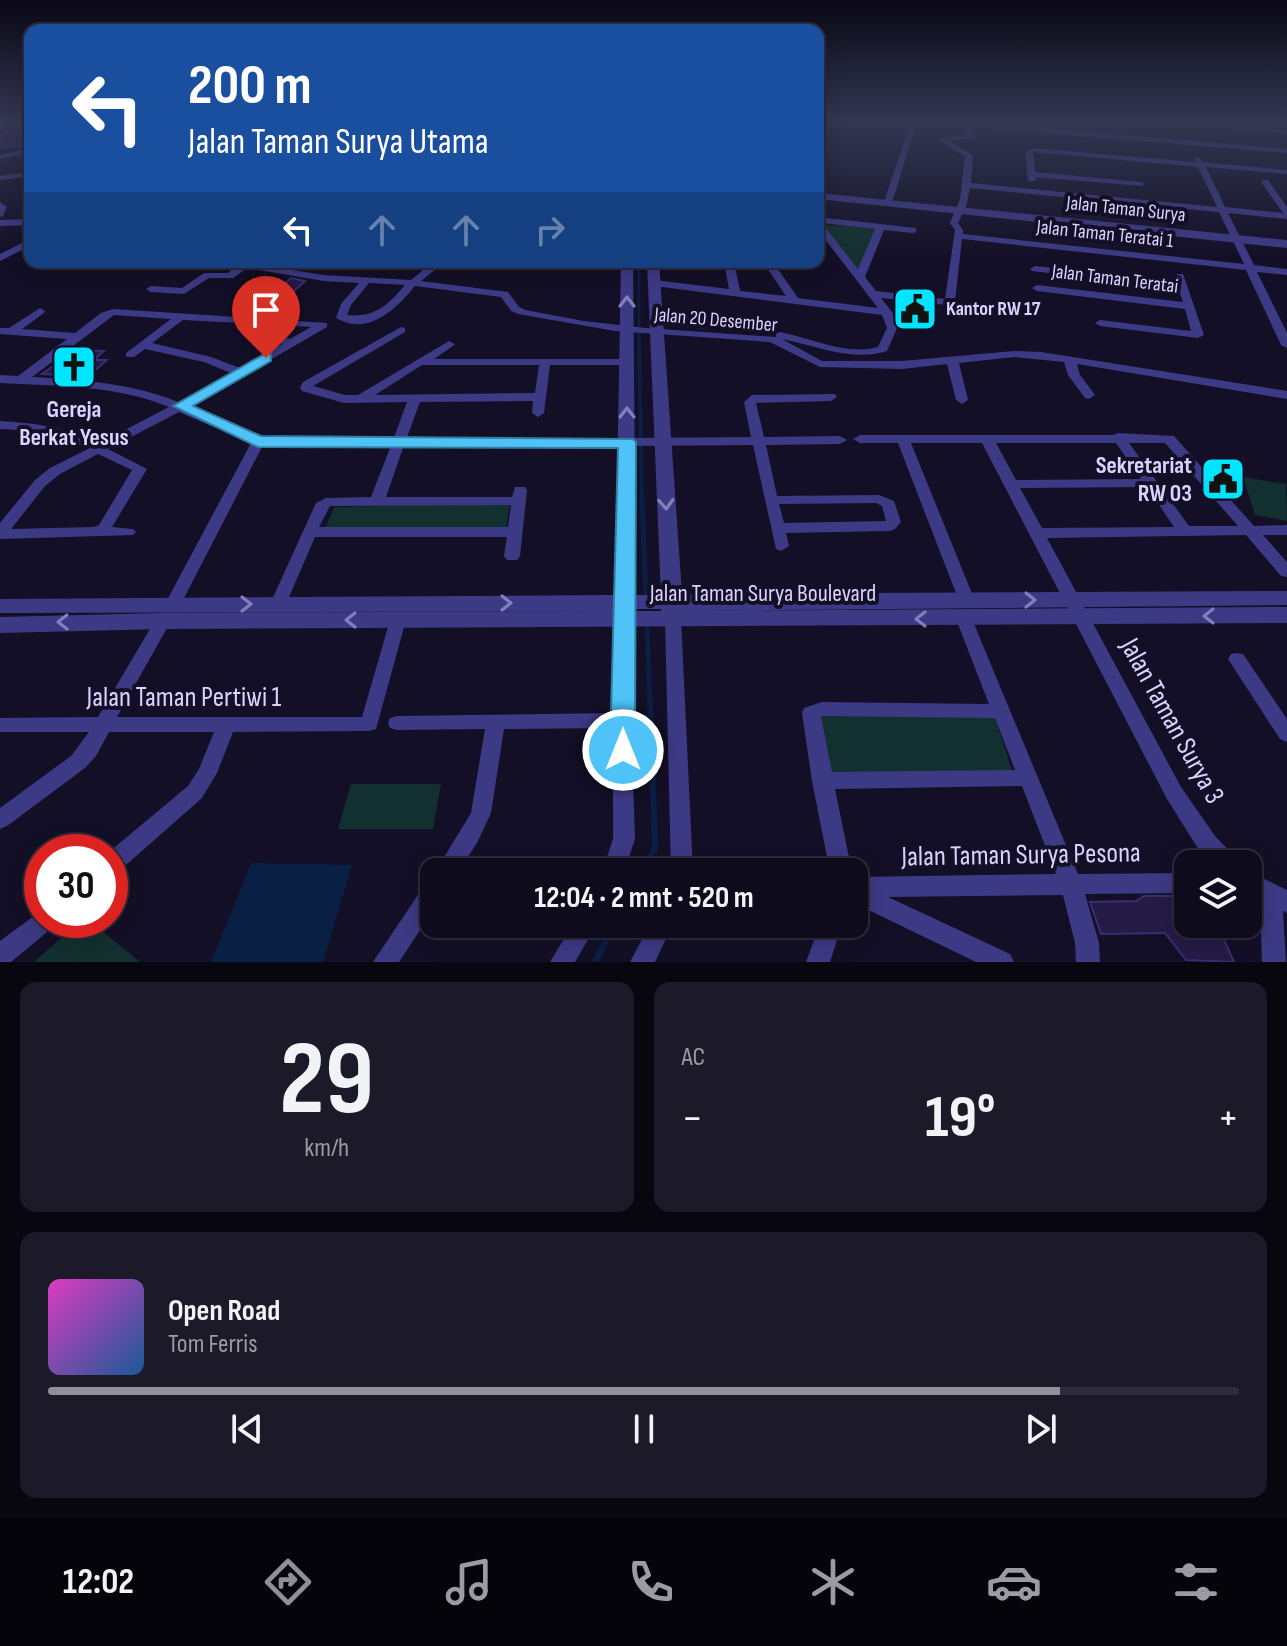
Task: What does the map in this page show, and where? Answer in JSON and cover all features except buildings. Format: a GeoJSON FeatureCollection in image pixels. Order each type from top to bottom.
{"type":"FeatureCollection","features":[{"type":"Feature","properties":{"kind":"street"},"geometry":{"type":"LineString","coordinates":[[889,199],[900,167]]}},
{"type":"Feature","properties":{"kind":"street"},"geometry":{"type":"LineString","coordinates":[[950,301],[958,233],[965,224],[962,211],[968,167]]}},
{"type":"Feature","properties":{"kind":"street"},"geometry":{"type":"LineString","coordinates":[[1031,167],[1032,174],[1139,175],[1149,203]]}},
{"type":"Feature","properties":{"kind":"street"},"geometry":{"type":"LineString","coordinates":[[1201,167],[1287,345]]}},
{"type":"Feature","properties":{"kind":"street"},"geometry":{"type":"LineString","coordinates":[[1224,167],[1287,172]]}},
{"type":"Feature","properties":{"kind":"street"},"geometry":{"type":"LineString","coordinates":[[0,178],[24,172]]}},
{"type":"Feature","properties":{"kind":"street"},"geometry":{"type":"LineString","coordinates":[[0,178],[24,183]]}},
{"type":"Feature","properties":{"kind":"street"},"geometry":{"type":"LineString","coordinates":[[1287,189],[1267,184],[1287,214]]}},
{"type":"Feature","properties":{"kind":"street"},"geometry":{"type":"LineString","coordinates":[[967,185],[1287,214]]}},
{"type":"Feature","properties":{"kind":"street","name":"Jalan Taman Surya"},"geometry":{"type":"LineString","coordinates":[[824,194],[889,199],[962,211]]}},
{"type":"Feature","properties":{"kind":"street","name":"Jalan Taman Surya"},"geometry":{"type":"LineString","coordinates":[[824,195],[962,211],[1287,241]]}},
{"type":"Feature","properties":{"kind":"street"},"geometry":{"type":"LineString","coordinates":[[1276,197],[1287,198]]}},
{"type":"Feature","properties":{"kind":"street"},"geometry":{"type":"LineString","coordinates":[[0,214],[3,207],[1,199]]}},
{"type":"Feature","properties":{"kind":"street"},"geometry":{"type":"LineString","coordinates":[[0,223],[24,222]]}},
{"type":"Feature","properties":{"kind":"street"},"geometry":{"type":"LineString","coordinates":[[824,223],[913,230]]}},
{"type":"Feature","properties":{"kind":"street"},"geometry":{"type":"LineString","coordinates":[[861,275],[880,228]]}},
{"type":"Feature","properties":{"kind":"street"},"geometry":{"type":"LineString","coordinates":[[655,328],[793,337],[822,347],[872,353],[883,349],[892,328],[887,312],[824,229]]}},
{"type":"Feature","properties":{"kind":"street","name":"Jalan Taman Teratai 1"},"geometry":{"type":"LineString","coordinates":[[958,233],[1287,272]]}},
{"type":"Feature","properties":{"kind":"street","name":"Jalan Taman Teratai"},"geometry":{"type":"LineString","coordinates":[[1034,244],[1038,292],[1188,306]]}},
{"type":"Feature","properties":{"kind":"street"},"geometry":{"type":"LineString","coordinates":[[0,258],[24,245]]}},
{"type":"Feature","properties":{"kind":"street"},"geometry":{"type":"LineString","coordinates":[[193,284],[209,274],[230,276],[240,268]]}},
{"type":"Feature","properties":{"kind":"street","name":"Jalan 20 Desember"},"geometry":{"type":"LineString","coordinates":[[277,268],[365,282],[415,283],[504,294],[515,309],[522,312],[631,331],[655,328],[781,341],[820,364],[902,365],[1014,354],[1069,358],[1287,395]]}},
{"type":"Feature","properties":{"kind":"street"},"geometry":{"type":"LineString","coordinates":[[365,282],[346,304],[341,318],[373,320],[390,309],[429,268]]}},
{"type":"Feature","properties":{"kind":"street"},"geometry":{"type":"LineString","coordinates":[[618,858],[624,839],[622,720],[631,610],[631,442],[627,362],[631,331],[627,268]]}},
{"type":"Feature","properties":{"kind":"street"},"geometry":{"type":"LineString","coordinates":[[653,268],[667,609],[681,858]]}},
{"type":"Feature","properties":{"kind":"street"},"geometry":{"type":"LineString","coordinates":[[730,268],[735,292]]}},
{"type":"Feature","properties":{"kind":"street"},"geometry":{"type":"LineString","coordinates":[[772,268],[794,300]]}},
{"type":"Feature","properties":{"kind":"street","name":"Jalan Taman Teratai"},"geometry":{"type":"LineString","coordinates":[[1035,269],[1181,280],[1198,335],[1100,323]]}},
{"type":"Feature","properties":{"kind":"street"},"geometry":{"type":"LineString","coordinates":[[654,283],[887,312]]}},
{"type":"Feature","properties":{"kind":"street"},"geometry":{"type":"LineString","coordinates":[[875,294],[999,309]]}},
{"type":"Feature","properties":{"kind":"street"},"geometry":{"type":"LineString","coordinates":[[6,332],[40,311]]}},
{"type":"Feature","properties":{"kind":"street"},"geometry":{"type":"LineString","coordinates":[[0,534],[46,478],[323,326],[318,323],[228,321],[113,312],[21,380]]}},
{"type":"Feature","properties":{"kind":"street"},"geometry":{"type":"LineString","coordinates":[[130,355],[181,316]]}},
{"type":"Feature","properties":{"kind":"street"},"geometry":{"type":"LineString","coordinates":[[228,321],[291,343]]}},
{"type":"Feature","properties":{"kind":"street"},"geometry":{"type":"LineString","coordinates":[[401,330],[305,386],[344,399],[539,397]]}},
{"type":"Feature","properties":{"kind":"street"},"geometry":{"type":"LineString","coordinates":[[6,332],[78,336]]}},
{"type":"Feature","properties":{"kind":"street"},"geometry":{"type":"LineString","coordinates":[[362,398],[449,344]]}},
{"type":"Feature","properties":{"kind":"street"},"geometry":{"type":"LineString","coordinates":[[144,345],[207,359],[240,372]]}},
{"type":"Feature","properties":{"kind":"street"},"geometry":{"type":"LineString","coordinates":[[1069,358],[1074,375],[1089,395]]}},
{"type":"Feature","properties":{"kind":"street"},"geometry":{"type":"LineString","coordinates":[[952,360],[962,400]]}},
{"type":"Feature","properties":{"kind":"street"},"geometry":{"type":"LineString","coordinates":[[538,413],[545,361]]}},
{"type":"Feature","properties":{"kind":"street"},"geometry":{"type":"LineString","coordinates":[[421,362],[627,362]]}},
{"type":"Feature","properties":{"kind":"street"},"geometry":{"type":"LineString","coordinates":[[0,379],[122,389],[181,406],[258,441],[397,444],[840,440]]}},
{"type":"Feature","properties":{"kind":"street"},"geometry":{"type":"LineString","coordinates":[[781,546],[752,399],[831,397]]}},
{"type":"Feature","properties":{"kind":"street"},"geometry":{"type":"LineString","coordinates":[[377,501],[415,398]]}},
{"type":"Feature","properties":{"kind":"street"},"geometry":{"type":"LineString","coordinates":[[0,425],[45,428],[65,433],[140,469],[104,528],[97,532]]}},
{"type":"Feature","properties":{"kind":"street"},"geometry":{"type":"LineString","coordinates":[[1118,437],[1185,531]]}},
{"type":"Feature","properties":{"kind":"street"},"geometry":{"type":"LineString","coordinates":[[860,439],[1162,438],[1174,442],[1287,572]]}},
{"type":"Feature","properties":{"kind":"street"},"geometry":{"type":"LineString","coordinates":[[903,439],[1001,711],[1071,884],[1087,943],[1088,962]]}},
{"type":"Feature","properties":{"kind":"street","name":"Jalan Taman Surya 3"},"geometry":{"type":"LineString","coordinates":[[987,439],[1174,793],[1214,850]]}},
{"type":"Feature","properties":{"kind":"street"},"geometry":{"type":"LineString","coordinates":[[0,820],[78,762],[168,613],[258,441]]}},
{"type":"Feature","properties":{"kind":"street"},"geometry":{"type":"LineString","coordinates":[[1011,484],[1150,483]]}},
{"type":"Feature","properties":{"kind":"street"},"geometry":{"type":"LineString","coordinates":[[278,604],[324,502],[519,495],[512,556]]}},
{"type":"Feature","properties":{"kind":"street"},"geometry":{"type":"LineString","coordinates":[[772,500],[879,499],[889,504],[894,522],[890,526],[778,528]]}},
{"type":"Feature","properties":{"kind":"street"},"geometry":{"type":"LineString","coordinates":[[1037,533],[1287,530]]}},
{"type":"Feature","properties":{"kind":"street"},"geometry":{"type":"LineString","coordinates":[[0,534],[128,532]]}},
{"type":"Feature","properties":{"kind":"street"},"geometry":{"type":"LineString","coordinates":[[310,532],[514,532]]}},
{"type":"Feature","properties":{"kind":"street","name":"Jalan Taman Surya Boulevard"},"geometry":{"type":"LineString","coordinates":[[0,606],[398,620],[667,609],[1078,608],[1287,598]]}},
{"type":"Feature","properties":{"kind":"street","name":"Jalan Taman Surya Boulevard"},"geometry":{"type":"LineString","coordinates":[[0,625],[278,604],[631,610]]}},
{"type":"Feature","properties":{"kind":"street","name":"Jalan Taman Surya Boulevard"},"geometry":{"type":"LineString","coordinates":[[1078,608],[1287,615]]}},
{"type":"Feature","properties":{"kind":"street","name":"Jalan Taman Pertiwi 1"},"geometry":{"type":"LineString","coordinates":[[0,725],[369,724],[398,620]]}},
{"type":"Feature","properties":{"kind":"street"},"geometry":{"type":"LineString","coordinates":[[1237,659],[1287,734]]}},
{"type":"Feature","properties":{"kind":"street"},"geometry":{"type":"LineString","coordinates":[[838,858],[822,781],[814,708],[1001,711]]}},
{"type":"Feature","properties":{"kind":"street"},"geometry":{"type":"LineString","coordinates":[[397,723],[622,720]]}},
{"type":"Feature","properties":{"kind":"street"},"geometry":{"type":"LineString","coordinates":[[455,858],[481,813],[496,721]]}},
{"type":"Feature","properties":{"kind":"street"},"geometry":{"type":"LineString","coordinates":[[128,850],[195,792],[207,773],[226,726]]}},
{"type":"Feature","properties":{"kind":"street"},"geometry":{"type":"LineString","coordinates":[[822,781],[1028,778]]}},
{"type":"Feature","properties":{"kind":"street","name":"Jalan Taman Surya Pesona"},"geometry":{"type":"LineString","coordinates":[[868,889],[1174,883]]}},
{"type":"Feature","properties":{"kind":"street"},"geometry":{"type":"LineString","coordinates":[[868,896],[1002,962]]}},
{"type":"Feature","properties":{"kind":"street"},"geometry":{"type":"LineString","coordinates":[[1274,962],[1279,899]]}},
{"type":"Feature","properties":{"kind":"street"},"geometry":{"type":"LineString","coordinates":[[385,962],[420,911]]}},
{"type":"Feature","properties":{"kind":"street"},"geometry":{"type":"LineString","coordinates":[[0,956],[24,936]]}},
{"type":"Feature","properties":{"kind":"street"},"geometry":{"type":"LineString","coordinates":[[562,962],[577,938]]}},
{"type":"Feature","properties":{"kind":"street"},"geometry":{"type":"LineString","coordinates":[[642,962],[655,938]]}},
{"type":"Feature","properties":{"kind":"street"},"geometry":{"type":"LineString","coordinates":[[818,962],[826,938]]}},
{"type":"Feature","properties":{"kind":"green space"},"geometry":{"type":"Polygon","coordinates":[[[824,224],[876,229],[859,270],[824,229],[824,224]]]}},
{"type":"Feature","properties":{"kind":"green space"},"geometry":{"type":"Polygon","coordinates":[[[1243,477],[1286,484],[1287,521],[1255,515],[1243,477]]]}},
{"type":"Feature","properties":{"kind":"green space"},"geometry":{"type":"Polygon","coordinates":[[[510,503],[506,529],[325,529],[334,507],[510,503]]]}},
{"type":"Feature","properties":{"kind":"green space"},"geometry":{"type":"Polygon","coordinates":[[[816,715],[995,717],[1014,776],[826,772],[816,715]]]}},
{"type":"Feature","properties":{"kind":"green space"},"geometry":{"type":"Polygon","coordinates":[[[351,784],[441,784],[433,829],[338,829],[351,784]]]}},
{"type":"Feature","properties":{"kind":"green space"},"geometry":{"type":"Polygon","coordinates":[[[61,938],[111,938],[140,962],[34,962],[61,938]]]}},
{"type":"Feature","properties":{"kind":"water"},"geometry":{"type":"Polygon","coordinates":[[[251,863],[352,865],[323,962],[211,962],[251,863]]]}},
{"type":"Feature","properties":{"kind":"waterway"},"geometry":{"type":"LineString","coordinates":[[639,268],[639,341]]}},
{"type":"Feature","properties":{"kind":"waterway"},"geometry":{"type":"LineString","coordinates":[[639,341],[642,501]]}},
{"type":"Feature","properties":{"kind":"waterway"},"geometry":{"type":"LineString","coordinates":[[642,499],[646,597]]}},
{"type":"Feature","properties":{"kind":"waterway"},"geometry":{"type":"LineString","coordinates":[[647,622],[650,703]]}},
{"type":"Feature","properties":{"kind":"waterway"},"geometry":{"type":"LineString","coordinates":[[650,701],[655,848],[650,858]]}},
{"type":"Feature","properties":{"kind":"waterway"},"geometry":{"type":"LineString","coordinates":[[595,962],[608,938]]}},
{"type":"Feature","properties":{"kind":"place","name":"Kantor RW 17"},"geometry":{"type":"Point","coordinates":[915,309]}},
{"type":"Feature","properties":{"kind":"place","name":"Gereja Berkat Yesus"},"geometry":{"type":"Point","coordinates":[74,367]}},
{"type":"Feature","properties":{"kind":"place","name":"Sekretariat RW 03"},"geometry":{"type":"Point","coordinates":[1223,479]}},
{"type":"Feature","properties":{"kind":"route"},"geometry":{"type":"LineString","coordinates":[[266,358],[181,406],[258,441],[397,444],[627,442],[623,750]]}}]}
